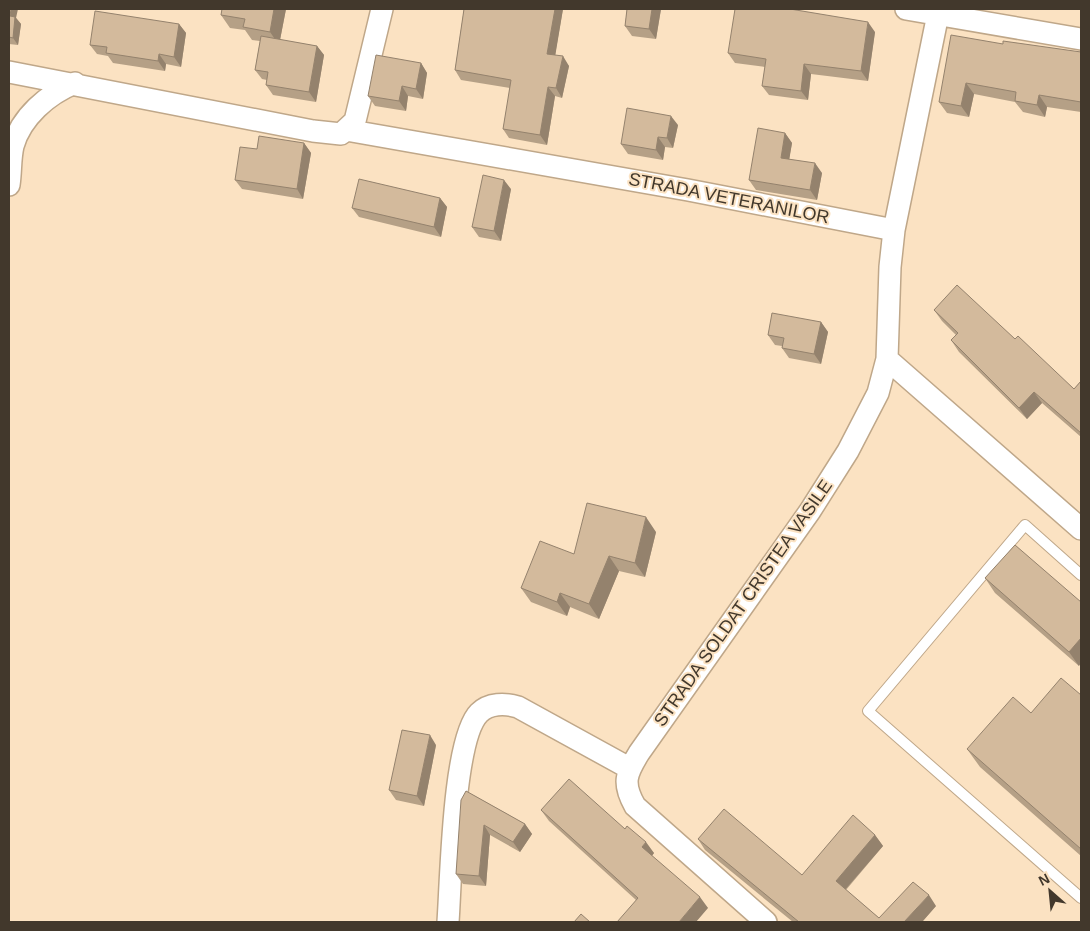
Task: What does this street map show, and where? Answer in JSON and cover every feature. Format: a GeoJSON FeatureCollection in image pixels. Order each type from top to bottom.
{"type":"FeatureCollection","features":[{"type":"Feature","properties":{"kind":"street"},"geometry":{"type":"LineString","coordinates":[[346,130],[354,121],[356,115],[382,9]]}},
{"type":"Feature","properties":{"kind":"street"},"geometry":{"type":"LineString","coordinates":[[906,9],[1081,39]]}},
{"type":"Feature","properties":{"kind":"street"},"geometry":{"type":"LineString","coordinates":[[894,230],[938,14]]}},
{"type":"Feature","properties":{"kind":"street","name":"STRADA VETERANILOR"},"geometry":{"type":"LineString","coordinates":[[9,72],[313,131],[341,134],[346,130],[688,190],[894,230]]}},
{"type":"Feature","properties":{"kind":"street"},"geometry":{"type":"LineString","coordinates":[[9,185],[13,147],[24,124],[46,100],[61,89],[75,84]]}},
{"type":"Feature","properties":{"kind":"street","name":"STRADA SOLDAT CRISTEA VASILE"},"geometry":{"type":"LineString","coordinates":[[629,768],[828,482],[870,410],[884,377],[887,359],[890,267],[894,230]]}},
{"type":"Feature","properties":{"kind":"street"},"geometry":{"type":"LineString","coordinates":[[887,359],[1081,528]]}},
{"type":"Feature","properties":{"kind":"street"},"geometry":{"type":"LineString","coordinates":[[448,922],[464,748],[474,720],[489,707],[500,705],[518,707],[629,768],[626,787],[635,806],[766,922]]}},
{"type":"Feature","properties":{"kind":"lane"},"geometry":{"type":"LineString","coordinates":[[1081,575],[1025,525],[868,711],[1081,898]]}},
{"type":"Feature","properties":{"kind":"building"},"geometry":{"type":"Polygon","coordinates":[[[9,9],[11,9],[10,16],[15,17],[13,38],[9,37],[9,9]]]}},
{"type":"Feature","properties":{"kind":"building"},"geometry":{"type":"Polygon","coordinates":[[[222,9],[274,9],[270,32],[243,27],[245,19],[221,15],[222,9]]]}},
{"type":"Feature","properties":{"kind":"building"},"geometry":{"type":"Polygon","coordinates":[[[464,9],[555,9],[547,54],[563,56],[556,88],[548,87],[540,135],[503,129],[511,80],[455,70],[464,9]]]}},
{"type":"Feature","properties":{"kind":"building"},"geometry":{"type":"Polygon","coordinates":[[[627,9],[652,9],[649,29],[625,26],[627,9]]]}},
{"type":"Feature","properties":{"kind":"building"},"geometry":{"type":"Polygon","coordinates":[[[735,9],[790,9],[868,22],[861,71],[804,64],[801,91],[762,86],[766,59],[728,53],[735,9]]]}},
{"type":"Feature","properties":{"kind":"building"},"geometry":{"type":"Polygon","coordinates":[[[95,11],[179,24],[174,57],[159,54],[158,61],[106,53],[107,47],[90,45],[95,11]]]}},
{"type":"Feature","properties":{"kind":"building"},"geometry":{"type":"Polygon","coordinates":[[[951,35],[1003,44],[1003,41],[1081,52],[1081,102],[1039,95],[1037,105],[1015,101],[1016,92],[966,83],[961,106],[939,102],[951,35]]]}},
{"type":"Feature","properties":{"kind":"building"},"geometry":{"type":"Polygon","coordinates":[[[261,36],[317,46],[309,92],[266,85],[268,72],[255,70],[261,36]]]}},
{"type":"Feature","properties":{"kind":"building"},"geometry":{"type":"Polygon","coordinates":[[[376,55],[421,63],[416,89],[402,86],[399,101],[368,96],[376,55]]]}},
{"type":"Feature","properties":{"kind":"building"},"geometry":{"type":"Polygon","coordinates":[[[627,108],[671,116],[667,138],[658,137],[656,150],[621,144],[627,108]]]}},
{"type":"Feature","properties":{"kind":"building"},"geometry":{"type":"Polygon","coordinates":[[[758,128],[785,133],[781,158],[815,163],[810,190],[749,180],[758,128]]]}},
{"type":"Feature","properties":{"kind":"building"},"geometry":{"type":"Polygon","coordinates":[[[259,136],[304,143],[297,189],[235,180],[240,147],[257,149],[259,136]]]}},
{"type":"Feature","properties":{"kind":"building"},"geometry":{"type":"Polygon","coordinates":[[[483,175],[504,180],[494,231],[472,227],[483,175]]]}},
{"type":"Feature","properties":{"kind":"building"},"geometry":{"type":"Polygon","coordinates":[[[359,179],[440,198],[434,227],[352,208],[359,179]]]}},
{"type":"Feature","properties":{"kind":"building"},"geometry":{"type":"Polygon","coordinates":[[[957,285],[1015,339],[1018,336],[1074,389],[1081,381],[1081,433],[1034,392],[1019,408],[951,340],[958,333],[934,310],[957,285]]]}},
{"type":"Feature","properties":{"kind":"building"},"geometry":{"type":"Polygon","coordinates":[[[772,313],[821,322],[814,354],[782,348],[784,338],[768,335],[772,313]]]}},
{"type":"Feature","properties":{"kind":"building"},"geometry":{"type":"Polygon","coordinates":[[[587,503],[646,517],[635,563],[609,556],[589,604],[560,593],[557,602],[521,588],[540,541],[574,554],[587,503]]]}},
{"type":"Feature","properties":{"kind":"building"},"geometry":{"type":"Polygon","coordinates":[[[1015,545],[1081,602],[1081,638],[1069,652],[985,578],[1015,545]]]}},
{"type":"Feature","properties":{"kind":"building"},"geometry":{"type":"Polygon","coordinates":[[[1061,678],[1081,695],[1081,849],[967,749],[1013,697],[1031,713],[1061,678]]]}},
{"type":"Feature","properties":{"kind":"building"},"geometry":{"type":"Polygon","coordinates":[[[402,730],[430,735],[417,796],[389,790],[402,730]]]}},
{"type":"Feature","properties":{"kind":"building"},"geometry":{"type":"Polygon","coordinates":[[[569,779],[625,829],[627,826],[646,842],[642,847],[700,897],[679,922],[617,922],[638,898],[541,810],[569,779]]]}},
{"type":"Feature","properties":{"kind":"building"},"geometry":{"type":"Polygon","coordinates":[[[466,791],[525,824],[513,842],[484,825],[479,876],[456,874],[461,800],[466,791]]]}},
{"type":"Feature","properties":{"kind":"building"},"geometry":{"type":"Polygon","coordinates":[[[724,809],[802,875],[853,815],[875,835],[836,881],[879,918],[913,882],[929,895],[904,922],[799,922],[698,839],[724,809]]]}},
{"type":"Feature","properties":{"kind":"building"},"geometry":{"type":"Polygon","coordinates":[[[581,914],[590,922],[574,922],[581,914]]]}}]}
